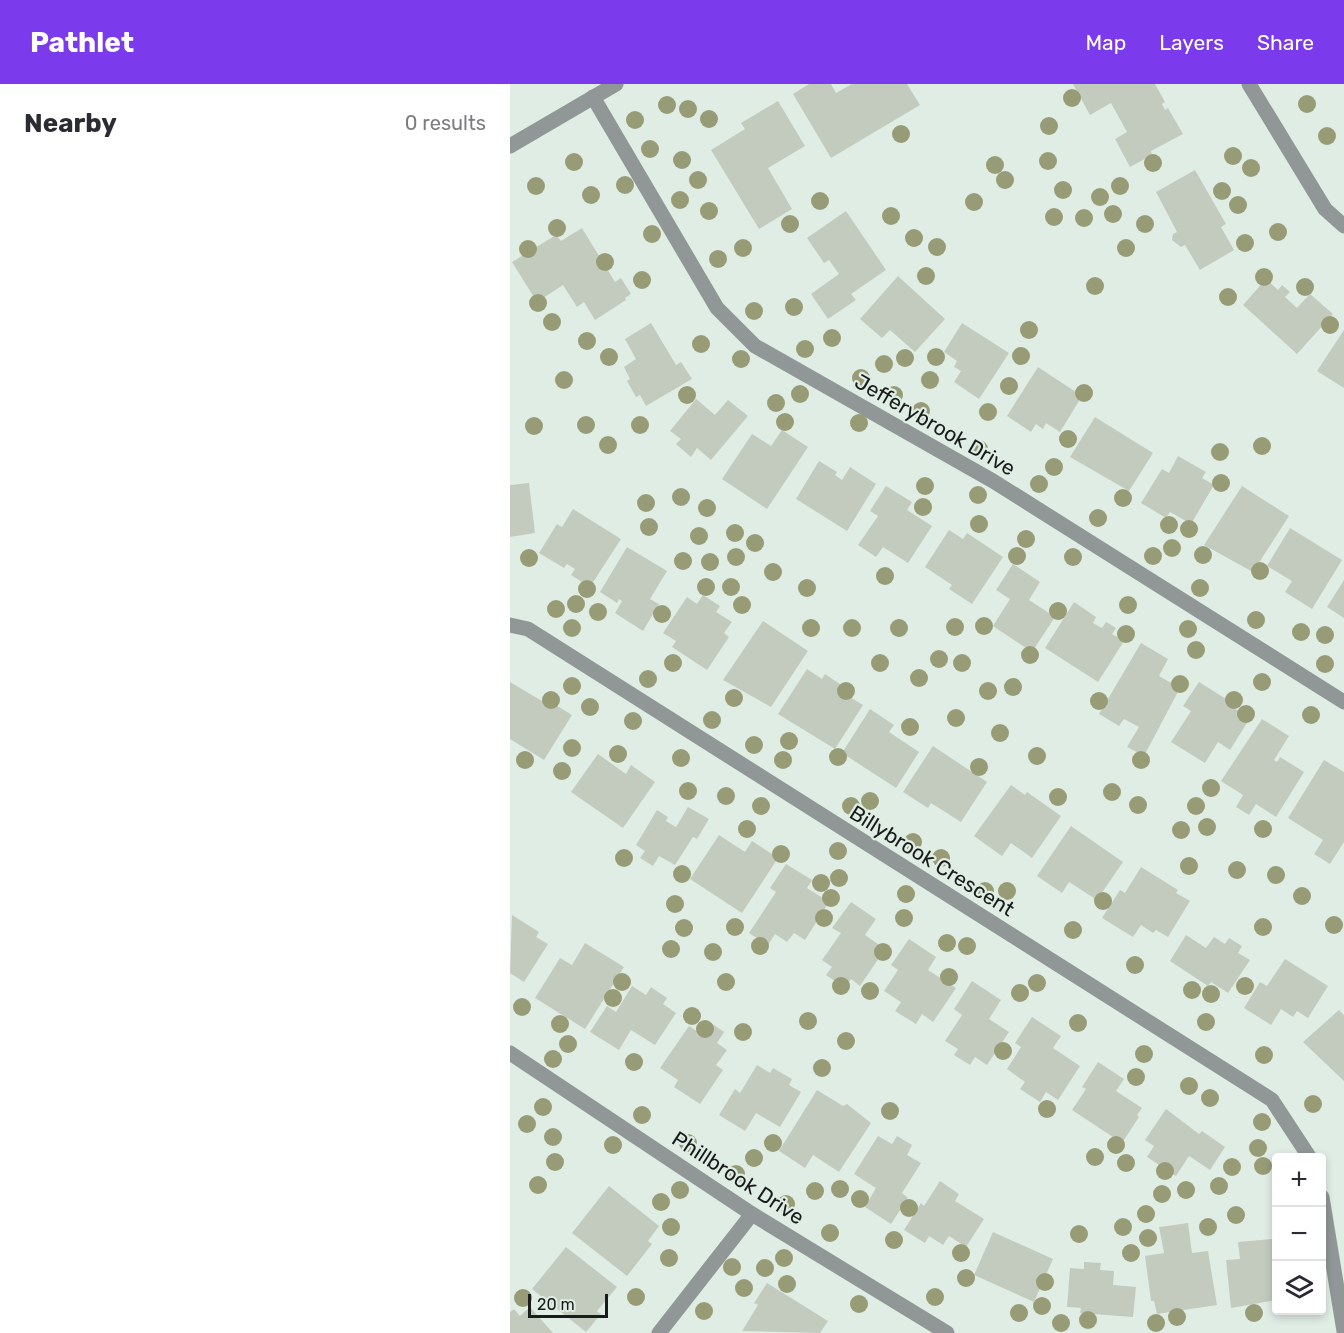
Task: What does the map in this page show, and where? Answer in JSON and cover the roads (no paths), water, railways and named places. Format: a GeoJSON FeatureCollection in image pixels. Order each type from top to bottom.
{"type":"FeatureCollection","features":[{"type":"Feature","properties":{"kind":"street"},"geometry":{"type":"LineString","coordinates":[[510,146],[616,84]]}},
{"type":"Feature","properties":{"kind":"street"},"geometry":{"type":"LineString","coordinates":[[1250,84],[1325,209],[1344,226]]}},
{"type":"Feature","properties":{"kind":"street","name":"Jefferybrook Drive"},"geometry":{"type":"LineString","coordinates":[[593,98],[717,308],[755,346],[993,481],[1344,702]]}},
{"type":"Feature","properties":{"kind":"street","name":"Billybrook Crescent"},"geometry":{"type":"LineString","coordinates":[[510,625],[528,629],[1272,1100],[1307,1153]]}},
{"type":"Feature","properties":{"kind":"street","name":"Phillbrook Drive"},"geometry":{"type":"LineString","coordinates":[[510,1053],[752,1215],[947,1333]]}},
{"type":"Feature","properties":{"kind":"street"},"geometry":{"type":"LineString","coordinates":[[1324,1207],[1344,1331]]}},
{"type":"Feature","properties":{"kind":"street"},"geometry":{"type":"LineString","coordinates":[[659,1333],[752,1215]]}}]}
